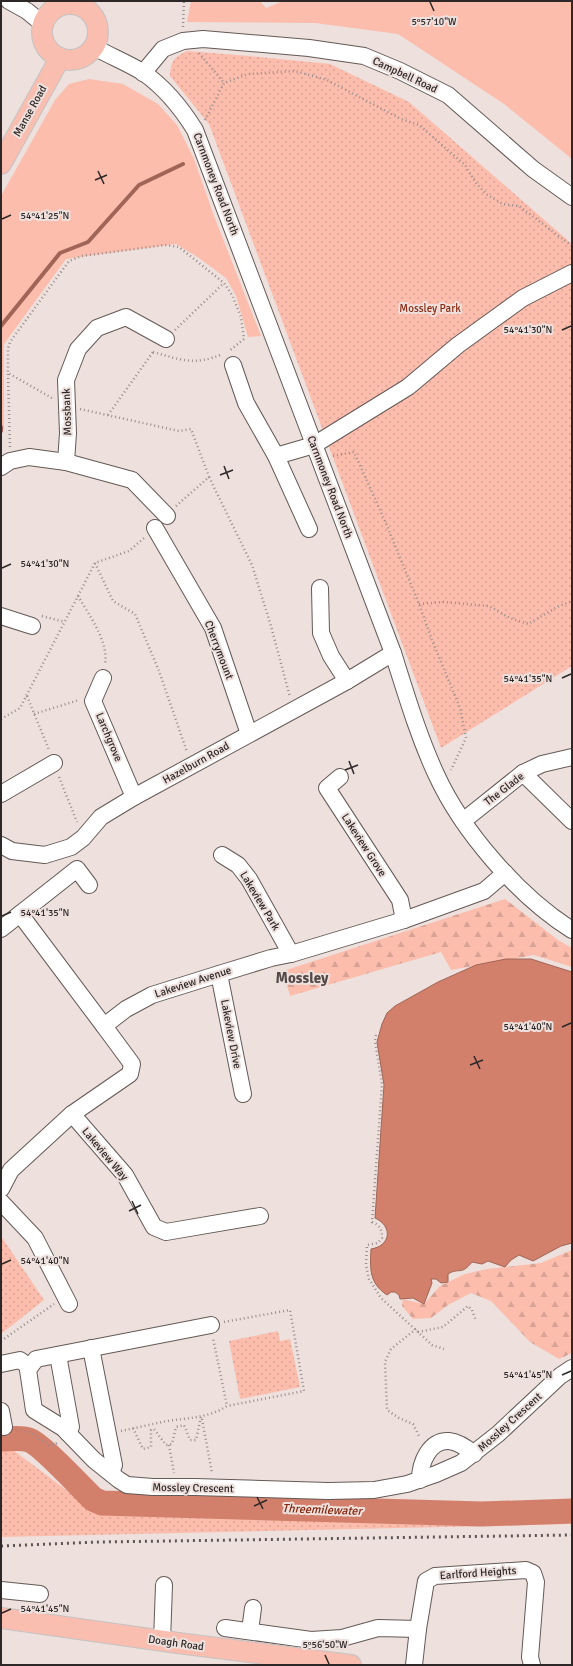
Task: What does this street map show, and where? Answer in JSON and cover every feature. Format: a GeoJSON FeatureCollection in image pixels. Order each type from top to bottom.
{"type":"FeatureCollection","features":[{"type":"Feature","properties":{"kind":"main road"},"geometry":{"type":"LineString","coordinates":[[87,5],[97,26],[98,39],[88,55],[79,59],[69,60],[60,58],[52,54],[47,48],[43,40],[43,24],[47,16],[53,10],[61,6],[87,5]]}},
{"type":"Feature","properties":{"kind":"main road","name":"Manse Road"},"geometry":{"type":"LineString","coordinates":[[1,164],[60,58]]}},
{"type":"Feature","properties":{"kind":"main road","name":"Doagh Road"},"geometry":{"type":"LineString","coordinates":[[1,1618],[162,1641],[351,1665]]}},
{"type":"Feature","properties":{"kind":"street"},"geometry":{"type":"LineString","coordinates":[[9,1],[27,11],[43,24]]}},
{"type":"Feature","properties":{"kind":"street","name":"Campbell Road"},"geometry":{"type":"LineString","coordinates":[[143,73],[163,49],[188,40],[203,39],[309,48],[364,56],[400,70],[448,95],[533,170],[572,197]]}},
{"type":"Feature","properties":{"kind":"street","name":"Carnmoney Road North"},"geometry":{"type":"LineString","coordinates":[[94,47],[143,73],[160,86],[184,113],[197,134],[393,653],[413,713],[436,774],[463,821],[505,873],[552,918],[572,930]]}},
{"type":"Feature","properties":{"kind":"street"},"geometry":{"type":"LineString","coordinates":[[276,456],[317,452],[408,387],[458,345],[523,298],[572,273]]}},
{"type":"Feature","properties":{"kind":"street","name":"Mossbank"},"geometry":{"type":"LineString","coordinates":[[66,462],[68,433],[66,380],[78,349],[97,328],[126,317],[166,340]]}},
{"type":"Feature","properties":{"kind":"street"},"geometry":{"type":"LineString","coordinates":[[233,365],[246,404],[276,456],[309,529]]}},
{"type":"Feature","properties":{"kind":"street"},"geometry":{"type":"LineString","coordinates":[[6,464],[29,457],[66,462],[132,480],[167,516]]}},
{"type":"Feature","properties":{"kind":"street","name":"Cherrymount"},"geometry":{"type":"LineString","coordinates":[[155,528],[214,628],[249,734]]}},
{"type":"Feature","properties":{"kind":"street"},"geometry":{"type":"LineString","coordinates":[[320,588],[321,633],[331,656],[347,681]]}},
{"type":"Feature","properties":{"kind":"street"},"geometry":{"type":"LineString","coordinates":[[1,616],[32,626]]}},
{"type":"Feature","properties":{"kind":"street","name":"Hazelburn Road"},"geometry":{"type":"LineString","coordinates":[[3,852],[12,851],[45,854],[71,847],[83,838],[101,818],[134,797],[347,681],[393,653]]}},
{"type":"Feature","properties":{"kind":"street","name":"Larchgrove"},"geometry":{"type":"LineString","coordinates":[[103,678],[94,701],[134,797]]}},
{"type":"Feature","properties":{"kind":"street","name":"The Glade"},"geometry":{"type":"LineString","coordinates":[[463,821],[523,773],[542,764],[572,758]]}},
{"type":"Feature","properties":{"kind":"street"},"geometry":{"type":"LineString","coordinates":[[1,794],[54,763]]}},
{"type":"Feature","properties":{"kind":"street"},"geometry":{"type":"LineString","coordinates":[[523,773],[572,821]]}},
{"type":"Feature","properties":{"kind":"street","name":"Lakeview Grove"},"geometry":{"type":"LineString","coordinates":[[340,777],[327,788],[400,900],[404,920]]}},
{"type":"Feature","properties":{"kind":"street","name":"Lakeview Park"},"geometry":{"type":"LineString","coordinates":[[222,855],[238,865],[249,879],[291,954]]}},
{"type":"Feature","properties":{"kind":"street"},"geometry":{"type":"LineString","coordinates":[[1,929],[77,869],[89,885]]}},
{"type":"Feature","properties":{"kind":"street","name":"Lakeview Avenue"},"geometry":{"type":"LineString","coordinates":[[104,1026],[126,1009],[152,995],[271,958],[291,954],[404,920],[484,891],[505,873]]}},
{"type":"Feature","properties":{"kind":"street"},"geometry":{"type":"LineString","coordinates":[[1,1189],[11,1170],[72,1114],[130,1074],[132,1064],[20,914]]}},
{"type":"Feature","properties":{"kind":"street","name":"Lakeview Drive"},"geometry":{"type":"LineString","coordinates":[[219,974],[243,1094]]}},
{"type":"Feature","properties":{"kind":"street","name":"Lakeview Way"},"geometry":{"type":"LineString","coordinates":[[72,1114],[125,1175],[154,1227],[166,1232],[260,1216]]}},
{"type":"Feature","properties":{"kind":"street"},"geometry":{"type":"LineString","coordinates":[[1,1202],[34,1238],[67,1300]]}},
{"type":"Feature","properties":{"kind":"street"},"geometry":{"type":"LineString","coordinates":[[1,1364],[20,1360],[30,1367],[36,1359],[211,1325]]}},
{"type":"Feature","properties":{"kind":"street"},"geometry":{"type":"LineString","coordinates":[[91,1348],[114,1465],[111,1473]]}},
{"type":"Feature","properties":{"kind":"street"},"geometry":{"type":"LineString","coordinates":[[58,1355],[72,1427],[68,1433]]}},
{"type":"Feature","properties":{"kind":"street","name":"Mossley Crescent"},"geometry":{"type":"LineString","coordinates":[[30,1367],[28,1370],[34,1410],[63,1428],[94,1460],[127,1485],[336,1491],[374,1490],[394,1487],[420,1480],[461,1463],[498,1434],[560,1376],[572,1368]]}},
{"type":"Feature","properties":{"kind":"street"},"geometry":{"type":"LineString","coordinates":[[1,1411],[4,1428]]}},
{"type":"Feature","properties":{"kind":"street"},"geometry":{"type":"LineString","coordinates":[[420,1480],[420,1472],[426,1453],[440,1442],[449,1441],[474,1454]]}},
{"type":"Feature","properties":{"kind":"street","name":"Earlford Heights"},"geometry":{"type":"LineString","coordinates":[[414,1665],[426,1582],[435,1576],[526,1570],[533,1573],[536,1582],[530,1657],[532,1665]]}},
{"type":"Feature","properties":{"kind":"street"},"geometry":{"type":"LineString","coordinates":[[162,1641],[164,1586]]}},
{"type":"Feature","properties":{"kind":"street"},"geometry":{"type":"LineString","coordinates":[[1,1590],[40,1594]]}},
{"type":"Feature","properties":{"kind":"street"},"geometry":{"type":"LineString","coordinates":[[250,1631],[253,1608]]}},
{"type":"Feature","properties":{"kind":"street"},"geometry":{"type":"LineString","coordinates":[[225,1628],[312,1640],[342,1638],[378,1628],[418,1629]]}},
{"type":"Feature","properties":{"kind":"path"},"geometry":{"type":"LineString","coordinates":[[184,1],[182,29],[188,40],[224,83]]}},
{"type":"Feature","properties":{"kind":"path"},"geometry":{"type":"LineString","coordinates":[[197,134],[213,108],[224,83],[248,74],[295,71],[326,80],[401,119],[419,125],[465,165],[476,183],[486,194],[503,204],[519,206],[572,246]]}},
{"type":"Feature","properties":{"kind":"path"},"geometry":{"type":"LineString","coordinates":[[6,464],[8,373]]}},
{"type":"Feature","properties":{"kind":"path"},"geometry":{"type":"LineString","coordinates":[[67,407],[179,431],[191,429],[209,478],[252,565],[271,626],[293,710]]}},
{"type":"Feature","properties":{"kind":"path"},"geometry":{"type":"LineString","coordinates":[[317,452],[354,452],[385,520],[460,708],[466,738],[450,770]]}},
{"type":"Feature","properties":{"kind":"path"},"geometry":{"type":"LineString","coordinates":[[167,516],[184,498],[209,478]]}},
{"type":"Feature","properties":{"kind":"path"},"geometry":{"type":"LineString","coordinates":[[1,719],[20,708],[95,563],[129,551],[155,528]]}},
{"type":"Feature","properties":{"kind":"path"},"geometry":{"type":"LineString","coordinates":[[95,563],[113,601],[135,614],[159,671],[192,766]]}},
{"type":"Feature","properties":{"kind":"path"},"geometry":{"type":"LineString","coordinates":[[78,596],[100,633],[107,658],[103,678]]}},
{"type":"Feature","properties":{"kind":"path"},"geometry":{"type":"LineString","coordinates":[[419,604],[443,602],[489,606],[510,618],[528,624],[557,607],[572,601]]}},
{"type":"Feature","properties":{"kind":"path"},"geometry":{"type":"LineString","coordinates":[[34,714],[83,698],[94,701]]}},
{"type":"Feature","properties":{"kind":"path"},"geometry":{"type":"LineString","coordinates":[[376,1035],[375,1041],[382,1084],[372,1222],[380,1227],[382,1238],[378,1243],[367,1246],[366,1265],[369,1279],[381,1298],[432,1345],[444,1349]]}},
{"type":"Feature","properties":{"kind":"path"},"geometry":{"type":"LineString","coordinates":[[1,1341],[67,1300]]}},
{"type":"Feature","properties":{"kind":"path"},"geometry":{"type":"LineString","coordinates":[[420,1441],[420,1435],[413,1424],[399,1418],[387,1410],[385,1362],[391,1349],[417,1331],[442,1327],[468,1306],[472,1310],[476,1321]]}},
{"type":"Feature","properties":{"kind":"path"},"geometry":{"type":"LineString","coordinates":[[169,1445],[166,1445],[154,1429],[151,1430],[151,1447],[142,1448],[133,1428],[166,1421],[201,1417],[217,1412],[227,1406],[304,1391],[290,1310],[211,1325],[227,1406]]}},
{"type":"Feature","properties":{"kind":"path"},"geometry":{"type":"LineString","coordinates":[[169,1445],[172,1444],[176,1427],[184,1425],[190,1440],[196,1440],[201,1417]]}},
{"type":"Feature","properties":{"kind":"path"},"geometry":{"type":"LineString","coordinates":[[201,1417],[213,1477]]}},
{"type":"Feature","properties":{"kind":"path"},"geometry":{"type":"LineString","coordinates":[[4,1428],[11,1427],[30,1432],[50,1446],[54,1444]]}},
{"type":"Feature","properties":{"kind":"path"},"geometry":{"type":"LineString","coordinates":[[165,1487],[162,1476],[174,1473],[169,1445]]}},
{"type":"Feature","properties":{"kind":"green space"},"geometry":{"type":"Polygon","coordinates":[[[191,1],[260,1],[266,8],[283,1],[572,1],[572,159],[504,104],[398,34],[315,23],[187,22],[191,1]]]}},
{"type":"Feature","properties":{"kind":"green space","name":"Mossley Park"},"geometry":{"type":"Polygon","coordinates":[[[187,51],[330,64],[409,102],[572,244],[572,666],[441,748],[209,124],[170,76],[172,63],[174,60],[187,51]]]}},
{"type":"Feature","properties":{"kind":"green space"},"geometry":{"type":"Polygon","coordinates":[[[89,79],[123,84],[158,104],[177,125],[194,159],[214,216],[261,336],[248,337],[236,296],[226,278],[199,258],[176,244],[66,259],[4,344],[4,429],[1,434],[1,196],[55,100],[69,84],[89,79]]]}},
{"type":"Feature","properties":{"kind":"green space"},"geometry":{"type":"Polygon","coordinates":[[[505,899],[558,940],[572,948],[572,967],[534,955],[451,970],[441,952],[290,996],[283,971],[505,899]]]}},
{"type":"Feature","properties":{"kind":"green space"},"geometry":{"type":"Polygon","coordinates":[[[1,1236],[44,1300],[1,1334],[1,1236]]]}},
{"type":"Feature","properties":{"kind":"green space"},"geometry":{"type":"Polygon","coordinates":[[[572,1250],[572,1353],[559,1359],[530,1342],[491,1301],[471,1293],[448,1305],[431,1318],[413,1319],[402,1306],[403,1299],[424,1304],[440,1286],[465,1274],[487,1269],[541,1263],[572,1250]]]}},
{"type":"Feature","properties":{"kind":"green space"},"geometry":{"type":"Polygon","coordinates":[[[278,1331],[280,1341],[290,1339],[300,1387],[240,1399],[229,1341],[278,1331]]]}},
{"type":"Feature","properties":{"kind":"green space"},"geometry":{"type":"Polygon","coordinates":[[[1,1450],[13,1450],[93,1510],[572,1500],[572,1524],[1,1537],[1,1450]]]}},
{"type":"Feature","properties":{"kind":"shaded area"},"geometry":{"type":"Polygon","coordinates":[[[506,959],[531,959],[572,972],[572,1243],[561,1246],[533,1261],[519,1255],[511,1260],[505,1267],[488,1261],[482,1264],[472,1262],[465,1269],[448,1274],[448,1282],[441,1283],[436,1279],[431,1279],[432,1283],[424,1304],[413,1298],[400,1299],[399,1295],[395,1292],[391,1292],[387,1295],[377,1286],[371,1269],[371,1249],[383,1244],[387,1235],[385,1226],[375,1218],[384,1085],[377,1042],[382,1024],[387,1013],[395,1006],[438,982],[476,965],[506,959]]]}},
{"type":"Feature","properties":{"kind":"waterway"},"geometry":{"type":"LineString","coordinates":[[1,326],[60,253],[88,242],[139,185],[183,164]]}},
{"type":"Feature","properties":{"kind":"waterway","name":"Threemilewater"},"geometry":{"type":"LineString","coordinates":[[1,1439],[15,1438],[29,1440],[35,1443],[71,1476],[93,1499],[102,1503],[482,1514],[572,1511]]}},
{"type":"Feature","properties":{"kind":"railway"},"geometry":{"type":"LineString","coordinates":[[1,1546],[100,1542],[572,1535]]}},
{"type":"Feature","properties":{"kind":"district","name":"Mossley"},"geometry":{"type":"Point","coordinates":[302,978]}}]}
